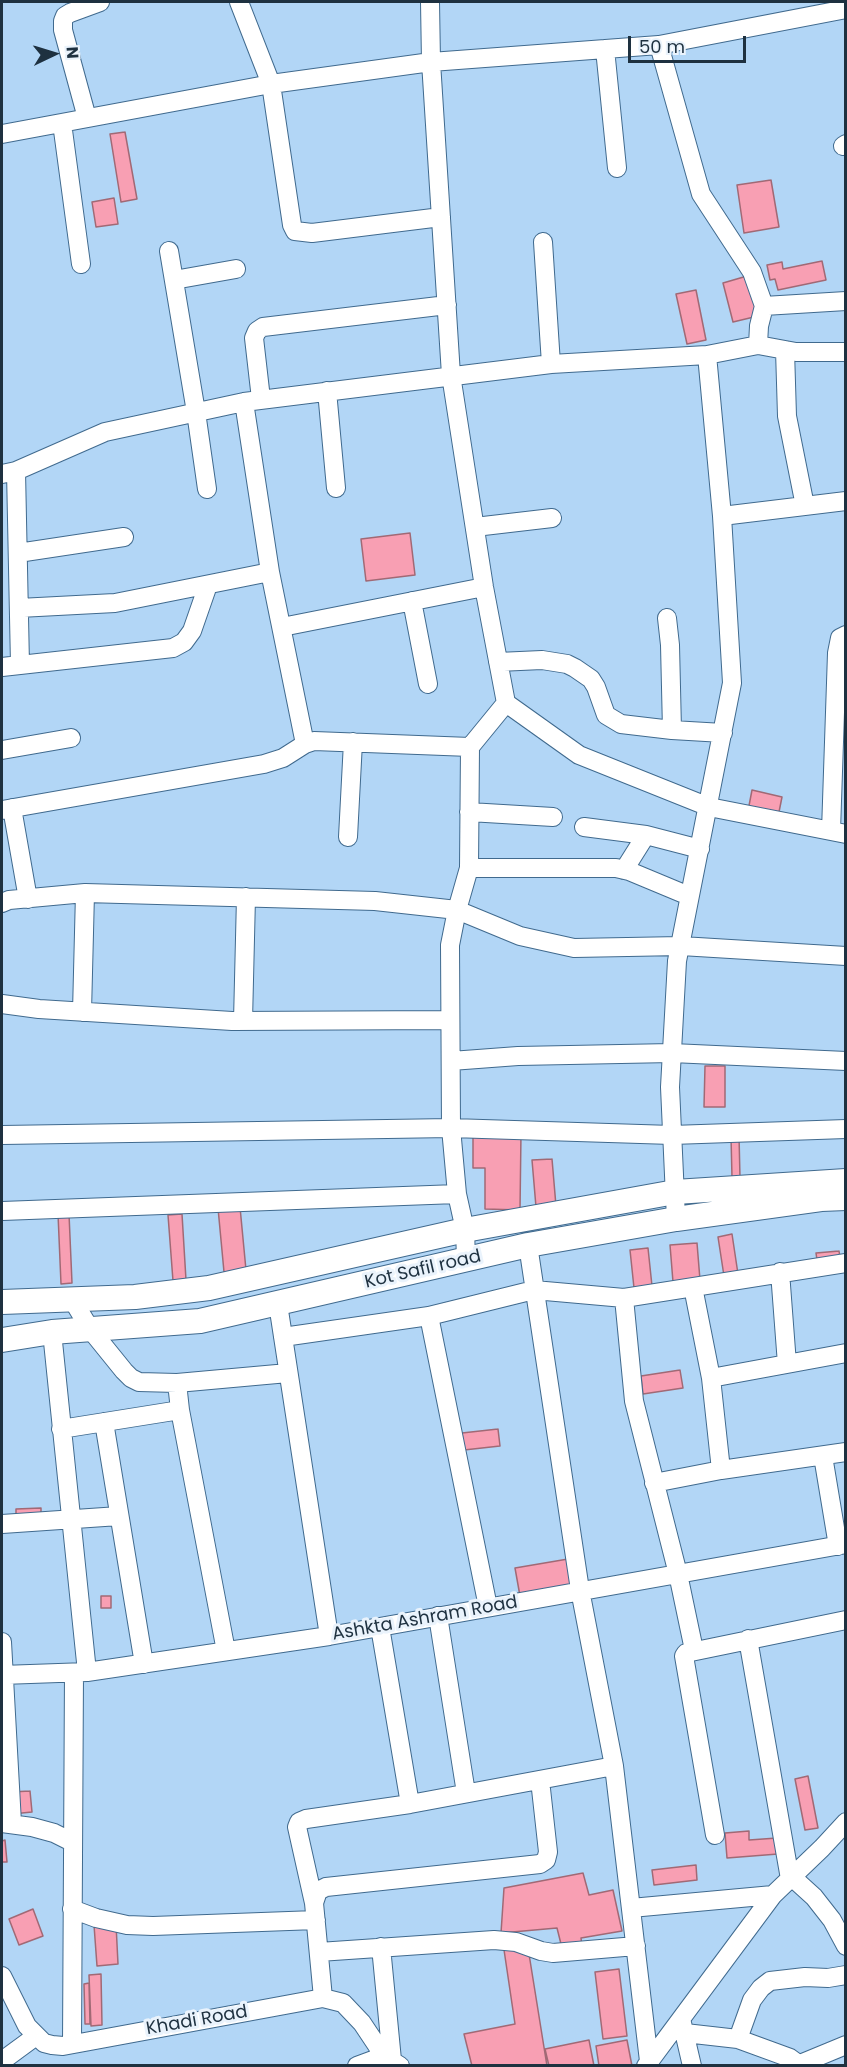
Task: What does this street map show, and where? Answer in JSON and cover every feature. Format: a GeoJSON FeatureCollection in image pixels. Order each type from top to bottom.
{"type":"FeatureCollection","features":[{"type":"Feature","properties":{"kind":"main road","name":"Kot Safil road"},"geometry":{"type":"LineString","coordinates":[[2,1302],[135,1296],[209,1288],[465,1230],[675,1192],[846,1180]]}},
{"type":"Feature","properties":{"kind":"main road","name":"Kot Safil road"},"geometry":{"type":"LineString","coordinates":[[2,1340],[52,1332],[200,1321],[528,1245],[676,1219],[821,1199],[846,1198]]}},
{"type":"Feature","properties":{"kind":"street"},"geometry":{"type":"LineString","coordinates":[[87,118],[63,30],[63,21],[70,12],[100,2]]}},
{"type":"Feature","properties":{"kind":"street"},"geometry":{"type":"LineString","coordinates":[[239,2],[271,84],[291,225],[295,231],[312,233],[441,217]]}},
{"type":"Feature","properties":{"kind":"street"},"geometry":{"type":"LineString","coordinates":[[430,2],[431,62],[451,375],[484,587],[506,703],[579,755],[709,807],[838,832],[837,653],[840,638],[846,634]]}},
{"type":"Feature","properties":{"kind":"street"},"geometry":{"type":"LineString","coordinates":[[2,135],[271,84],[431,62],[658,45],[836,8]]}},
{"type":"Feature","properties":{"kind":"street"},"geometry":{"type":"LineString","coordinates":[[658,45],[701,194],[752,272],[764,306],[759,326],[758,345]]}},
{"type":"Feature","properties":{"kind":"street"},"geometry":{"type":"LineString","coordinates":[[605,49],[617,168]]}},
{"type":"Feature","properties":{"kind":"street"},"geometry":{"type":"LineString","coordinates":[[62,123],[81,264]]}},
{"type":"Feature","properties":{"kind":"street"},"geometry":{"type":"LineString","coordinates":[[543,242],[551,364]]}},
{"type":"Feature","properties":{"kind":"street"},"geometry":{"type":"LineString","coordinates":[[169,251],[207,489]]}},
{"type":"Feature","properties":{"kind":"street"},"geometry":{"type":"LineString","coordinates":[[174,280],[236,269]]}},
{"type":"Feature","properties":{"kind":"street"},"geometry":{"type":"LineString","coordinates":[[764,306],[846,301]]}},
{"type":"Feature","properties":{"kind":"street"},"geometry":{"type":"LineString","coordinates":[[305,744],[270,572],[252,400],[254,338],[257,331],[272,325],[447,305]]}},
{"type":"Feature","properties":{"kind":"street"},"geometry":{"type":"LineString","coordinates":[[20,664],[18,553],[9,472],[105,432],[252,400],[551,364],[708,356],[758,345],[796,352],[846,352]]}},
{"type":"Feature","properties":{"kind":"street"},"geometry":{"type":"LineString","coordinates":[[785,350],[787,416],[805,506]]}},
{"type":"Feature","properties":{"kind":"street"},"geometry":{"type":"LineString","coordinates":[[676,1219],[670,1087],[677,961],[732,683],[722,516],[708,356]]}},
{"type":"Feature","properties":{"kind":"street"},"geometry":{"type":"LineString","coordinates":[[327,391],[336,488]]}},
{"type":"Feature","properties":{"kind":"street"},"geometry":{"type":"LineString","coordinates":[[722,516],[846,501]]}},
{"type":"Feature","properties":{"kind":"street"},"geometry":{"type":"LineString","coordinates":[[475,527],[552,518]]}},
{"type":"Feature","properties":{"kind":"street"},"geometry":{"type":"LineString","coordinates":[[18,553],[124,537]]}},
{"type":"Feature","properties":{"kind":"street"},"geometry":{"type":"LineString","coordinates":[[19,608],[107,604],[270,572]]}},
{"type":"Feature","properties":{"kind":"street"},"geometry":{"type":"LineString","coordinates":[[2,667],[173,648],[184,642],[192,631],[208,585]]}},
{"type":"Feature","properties":{"kind":"street"},"geometry":{"type":"LineString","coordinates":[[282,627],[484,587]]}},
{"type":"Feature","properties":{"kind":"street"},"geometry":{"type":"LineString","coordinates":[[412,601],[428,684]]}},
{"type":"Feature","properties":{"kind":"street"},"geometry":{"type":"LineString","coordinates":[[667,618],[672,730]]}},
{"type":"Feature","properties":{"kind":"street"},"geometry":{"type":"LineString","coordinates":[[498,662],[542,660],[567,664],[575,668],[591,679],[606,715],[621,724],[723,733]]}},
{"type":"Feature","properties":{"kind":"street"},"geometry":{"type":"LineString","coordinates":[[466,1259],[465,1230],[457,1194],[451,1128],[450,945],[469,868],[470,747],[506,703]]}},
{"type":"Feature","properties":{"kind":"street"},"geometry":{"type":"LineString","coordinates":[[2,750],[71,738]]}},
{"type":"Feature","properties":{"kind":"street"},"geometry":{"type":"LineString","coordinates":[[27,899],[7,809],[276,762],[305,744],[325,741],[470,747]]}},
{"type":"Feature","properties":{"kind":"street"},"geometry":{"type":"LineString","coordinates":[[348,837],[353,742]]}},
{"type":"Feature","properties":{"kind":"street"},"geometry":{"type":"LineString","coordinates":[[469,812],[553,817]]}},
{"type":"Feature","properties":{"kind":"street"},"geometry":{"type":"LineString","coordinates":[[584,828],[646,835],[700,849]]}},
{"type":"Feature","properties":{"kind":"street"},"geometry":{"type":"LineString","coordinates":[[624,870],[646,835]]}},
{"type":"Feature","properties":{"kind":"street"},"geometry":{"type":"LineString","coordinates":[[469,868],[604,867],[624,870],[689,896]]}},
{"type":"Feature","properties":{"kind":"street"},"geometry":{"type":"LineString","coordinates":[[82,1012],[85,893]]}},
{"type":"Feature","properties":{"kind":"street"},"geometry":{"type":"LineString","coordinates":[[2,903],[85,893],[375,901],[457,910],[520,936],[574,948],[681,946],[846,956]]}},
{"type":"Feature","properties":{"kind":"street"},"geometry":{"type":"LineString","coordinates":[[243,1021],[246,897]]}},
{"type":"Feature","properties":{"kind":"street"},"geometry":{"type":"LineString","coordinates":[[2,1004],[39,1010],[243,1021],[450,1020]]}},
{"type":"Feature","properties":{"kind":"street"},"geometry":{"type":"LineString","coordinates":[[451,1061],[518,1056],[672,1053],[846,1061]]}},
{"type":"Feature","properties":{"kind":"street"},"geometry":{"type":"LineString","coordinates":[[2,1135],[451,1128],[672,1135],[846,1129]]}},
{"type":"Feature","properties":{"kind":"street"},"geometry":{"type":"LineString","coordinates":[[2,1211],[457,1194]]}},
{"type":"Feature","properties":{"kind":"street"},"geometry":{"type":"LineString","coordinates":[[528,1245],[580,1590],[614,1766],[636,1946],[647,2063]]}},
{"type":"Feature","properties":{"kind":"street"},"geometry":{"type":"LineString","coordinates":[[283,1337],[429,1316],[534,1290],[624,1298],[780,1272],[845,1264]]}},
{"type":"Feature","properties":{"kind":"street"},"geometry":{"type":"LineString","coordinates":[[780,1272],[786,1364]]}},
{"type":"Feature","properties":{"kind":"street"},"geometry":{"type":"LineString","coordinates":[[693,1287],[711,1378],[721,1470]]}},
{"type":"Feature","properties":{"kind":"street"},"geometry":{"type":"LineString","coordinates":[[624,1298],[632,1387],[678,1574],[694,1650]]}},
{"type":"Feature","properties":{"kind":"street"},"geometry":{"type":"LineString","coordinates":[[72,1299],[90,1329],[131,1378],[139,1382],[177,1383],[288,1373]]}},
{"type":"Feature","properties":{"kind":"street"},"geometry":{"type":"LineString","coordinates":[[278,1304],[329,1636]]}},
{"type":"Feature","properties":{"kind":"street"},"geometry":{"type":"LineString","coordinates":[[429,1316],[488,1607]]}},
{"type":"Feature","properties":{"kind":"street"},"geometry":{"type":"LineString","coordinates":[[52,1332],[71,1520],[80,1672],[72,1842],[72,2044]]}},
{"type":"Feature","properties":{"kind":"street"},"geometry":{"type":"LineString","coordinates":[[711,1378],[846,1353]]}},
{"type":"Feature","properties":{"kind":"street"},"geometry":{"type":"LineString","coordinates":[[177,1383],[180,1410],[226,1651]]}},
{"type":"Feature","properties":{"kind":"street"},"geometry":{"type":"LineString","coordinates":[[61,1428],[180,1410]]}},
{"type":"Feature","properties":{"kind":"street"},"geometry":{"type":"LineString","coordinates":[[104,1422],[144,1664]]}},
{"type":"Feature","properties":{"kind":"street"},"geometry":{"type":"LineString","coordinates":[[654,1483],[721,1470],[846,1452]]}},
{"type":"Feature","properties":{"kind":"street"},"geometry":{"type":"LineString","coordinates":[[823,1456],[842,1545]]}},
{"type":"Feature","properties":{"kind":"street"},"geometry":{"type":"LineString","coordinates":[[2,1524],[119,1516]]}},
{"type":"Feature","properties":{"kind":"street","name":"Ashkta Ashram Road"},"geometry":{"type":"LineString","coordinates":[[3,1675],[80,1672],[329,1636],[842,1545]]}},
{"type":"Feature","properties":{"kind":"street"},"geometry":{"type":"LineString","coordinates":[[438,1616],[466,1793]]}},
{"type":"Feature","properties":{"kind":"street"},"geometry":{"type":"LineString","coordinates":[[715,1835],[684,1656],[694,1650],[846,1620]]}},
{"type":"Feature","properties":{"kind":"street"},"geometry":{"type":"LineString","coordinates":[[380,1627],[410,1803]]}},
{"type":"Feature","properties":{"kind":"street"},"geometry":{"type":"LineString","coordinates":[[748,1640],[791,1878],[820,1905],[832,1920],[846,1946]]}},
{"type":"Feature","properties":{"kind":"street"},"geometry":{"type":"LineString","coordinates":[[2,1642],[7,1823],[54,1833],[72,1842]]}},
{"type":"Feature","properties":{"kind":"street"},"geometry":{"type":"LineString","coordinates":[[392,2060],[343,2003],[323,1998],[315,1911],[297,1827],[299,1822],[614,1766]]}},
{"type":"Feature","properties":{"kind":"street"},"geometry":{"type":"LineString","coordinates":[[315,1911],[318,1891],[326,1887],[540,1864],[546,1860],[548,1852],[540,1780]]}},
{"type":"Feature","properties":{"kind":"street"},"geometry":{"type":"LineString","coordinates":[[647,2063],[683,2025],[773,1895],[843,1828]]}},
{"type":"Feature","properties":{"kind":"street"},"geometry":{"type":"LineString","coordinates":[[631,1908],[773,1895]]}},
{"type":"Feature","properties":{"kind":"street"},"geometry":{"type":"LineString","coordinates":[[72,1909],[96,1918],[153,1926],[315,1911]]}},
{"type":"Feature","properties":{"kind":"street"},"geometry":{"type":"LineString","coordinates":[[319,1952],[494,1940],[516,1942],[553,1953],[636,1946]]}},
{"type":"Feature","properties":{"kind":"street"},"geometry":{"type":"LineString","coordinates":[[381,1947],[392,2060]]}},
{"type":"Feature","properties":{"kind":"street"},"geometry":{"type":"LineString","coordinates":[[738,2039],[752,2000],[760,1988],[770,1981],[846,1975]]}},
{"type":"Feature","properties":{"kind":"street"},"geometry":{"type":"LineString","coordinates":[[2,1976],[27,2025],[36,2036],[2,2061]]}},
{"type":"Feature","properties":{"kind":"street","name":"Khadi Road"},"geometry":{"type":"LineString","coordinates":[[36,2036],[44,2043],[52,2045],[72,2044],[323,1998]]}},
{"type":"Feature","properties":{"kind":"street"},"geometry":{"type":"LineString","coordinates":[[683,2025],[738,2039],[790,2058],[800,2065],[846,2045]]}},
{"type":"Feature","properties":{"kind":"street"},"geometry":{"type":"LineString","coordinates":[[683,2025],[692,2066]]}},
{"type":"Feature","properties":{"kind":"street"},"geometry":{"type":"LineString","coordinates":[[357,2066],[392,2060]]}},
{"type":"Feature","properties":{"kind":"building"},"geometry":{"type":"Polygon","coordinates":[[[125,132],[137,199],[121,202],[110,134],[125,132]]]}},
{"type":"Feature","properties":{"kind":"building"},"geometry":{"type":"Polygon","coordinates":[[[771,180],[779,227],[744,233],[737,185],[771,180]]]}},
{"type":"Feature","properties":{"kind":"building"},"geometry":{"type":"Polygon","coordinates":[[[114,198],[118,224],[96,227],[92,202],[114,198]]]}},
{"type":"Feature","properties":{"kind":"building"},"geometry":{"type":"Polygon","coordinates":[[[822,261],[826,280],[778,290],[775,279],[770,280],[767,265],[782,262],[783,269],[822,261]]]}},
{"type":"Feature","properties":{"kind":"building"},"geometry":{"type":"Polygon","coordinates":[[[747,276],[758,316],[733,322],[723,283],[747,276]]]}},
{"type":"Feature","properties":{"kind":"building"},"geometry":{"type":"Polygon","coordinates":[[[696,290],[706,340],[687,344],[676,294],[696,290]]]}},
{"type":"Feature","properties":{"kind":"building"},"geometry":{"type":"Polygon","coordinates":[[[410,533],[415,575],[366,581],[361,539],[410,533]]]}},
{"type":"Feature","properties":{"kind":"building"},"geometry":{"type":"Polygon","coordinates":[[[752,790],[782,797],[778,817],[748,811],[752,790]]]}},
{"type":"Feature","properties":{"kind":"building"},"geometry":{"type":"Polygon","coordinates":[[[705,1066],[725,1066],[725,1107],[704,1107],[705,1066]]]}},
{"type":"Feature","properties":{"kind":"building"},"geometry":{"type":"Polygon","coordinates":[[[473,1132],[521,1133],[520,1210],[485,1209],[485,1168],[473,1168],[473,1132]]]}},
{"type":"Feature","properties":{"kind":"building"},"geometry":{"type":"Polygon","coordinates":[[[739,1135],[740,1178],[732,1178],[731,1136],[739,1135]]]}},
{"type":"Feature","properties":{"kind":"building"},"geometry":{"type":"Polygon","coordinates":[[[552,1159],[556,1206],[536,1207],[532,1160],[552,1159]]]}},
{"type":"Feature","properties":{"kind":"building"},"geometry":{"type":"Polygon","coordinates":[[[240,1207],[246,1270],[224,1272],[218,1208],[240,1207]]]}},
{"type":"Feature","properties":{"kind":"building"},"geometry":{"type":"Polygon","coordinates":[[[58,1214],[69,1214],[72,1283],[61,1284],[58,1214]]]}},
{"type":"Feature","properties":{"kind":"building"},"geometry":{"type":"Polygon","coordinates":[[[182,1214],[186,1280],[173,1281],[168,1215],[182,1214]]]}},
{"type":"Feature","properties":{"kind":"building"},"geometry":{"type":"Polygon","coordinates":[[[732,1234],[738,1274],[724,1276],[718,1237],[732,1234]]]}},
{"type":"Feature","properties":{"kind":"building"},"geometry":{"type":"Polygon","coordinates":[[[697,1243],[700,1280],[673,1282],[670,1245],[697,1243]]]}},
{"type":"Feature","properties":{"kind":"building"},"geometry":{"type":"Polygon","coordinates":[[[648,1248],[652,1286],[634,1288],[630,1250],[648,1248]]]}},
{"type":"Feature","properties":{"kind":"building"},"geometry":{"type":"Polygon","coordinates":[[[839,1251],[840,1257],[817,1260],[816,1253],[839,1251]]]}},
{"type":"Feature","properties":{"kind":"building"},"geometry":{"type":"Polygon","coordinates":[[[680,1370],[683,1388],[643,1394],[641,1376],[680,1370]]]}},
{"type":"Feature","properties":{"kind":"building"},"geometry":{"type":"Polygon","coordinates":[[[498,1429],[500,1446],[464,1450],[462,1433],[498,1429]]]}},
{"type":"Feature","properties":{"kind":"building"},"geometry":{"type":"Polygon","coordinates":[[[41,1508],[41,1518],[16,1519],[16,1509],[41,1508]]]}},
{"type":"Feature","properties":{"kind":"building"},"geometry":{"type":"Polygon","coordinates":[[[568,1559],[573,1586],[520,1596],[515,1568],[568,1559]]]}},
{"type":"Feature","properties":{"kind":"building"},"geometry":{"type":"Polygon","coordinates":[[[101,1596],[111,1596],[111,1608],[101,1608],[101,1596]]]}},
{"type":"Feature","properties":{"kind":"building"},"geometry":{"type":"Polygon","coordinates":[[[808,1776],[818,1828],[805,1830],[795,1779],[808,1776]]]}},
{"type":"Feature","properties":{"kind":"building"},"geometry":{"type":"Polygon","coordinates":[[[30,1791],[32,1812],[12,1814],[11,1792],[30,1791]]]}},
{"type":"Feature","properties":{"kind":"building"},"geometry":{"type":"Polygon","coordinates":[[[749,1831],[749,1840],[777,1838],[778,1854],[727,1858],[725,1833],[749,1831]]]}},
{"type":"Feature","properties":{"kind":"building"},"geometry":{"type":"Polygon","coordinates":[[[5,1840],[7,1862],[2,1862],[2,1841],[5,1840]]]}},
{"type":"Feature","properties":{"kind":"building"},"geometry":{"type":"Polygon","coordinates":[[[696,1865],[697,1880],[654,1885],[652,1870],[696,1865]]]}},
{"type":"Feature","properties":{"kind":"building"},"geometry":{"type":"Polygon","coordinates":[[[583,1873],[589,1895],[613,1890],[622,1931],[581,1938],[582,1946],[562,1948],[557,1928],[501,1933],[504,1888],[583,1873]]]}},
{"type":"Feature","properties":{"kind":"building"},"geometry":{"type":"Polygon","coordinates":[[[33,1909],[43,1936],[19,1945],[9,1919],[33,1909]]]}},
{"type":"Feature","properties":{"kind":"building"},"geometry":{"type":"Polygon","coordinates":[[[116,1924],[118,1964],[97,1966],[94,1925],[116,1924]]]}},
{"type":"Feature","properties":{"kind":"building"},"geometry":{"type":"Polygon","coordinates":[[[503,1943],[529,1954],[547,2066],[472,2066],[464,2034],[515,2024],[503,1943]]]}},
{"type":"Feature","properties":{"kind":"building"},"geometry":{"type":"Polygon","coordinates":[[[619,1969],[627,2036],[603,2039],[595,1972],[619,1969]]]}},
{"type":"Feature","properties":{"kind":"building"},"geometry":{"type":"Polygon","coordinates":[[[101,1974],[102,2025],[91,2026],[89,1975],[101,1974]]]}},
{"type":"Feature","properties":{"kind":"building"},"geometry":{"type":"Polygon","coordinates":[[[89,1983],[90,2024],[85,2024],[84,1984],[89,1983]]]}},
{"type":"Feature","properties":{"kind":"building"},"geometry":{"type":"Polygon","coordinates":[[[589,2040],[594,2066],[549,2066],[545,2049],[589,2040]]]}},
{"type":"Feature","properties":{"kind":"building"},"geometry":{"type":"Polygon","coordinates":[[[627,2040],[632,2066],[599,2066],[596,2046],[627,2040]]]}}]}
